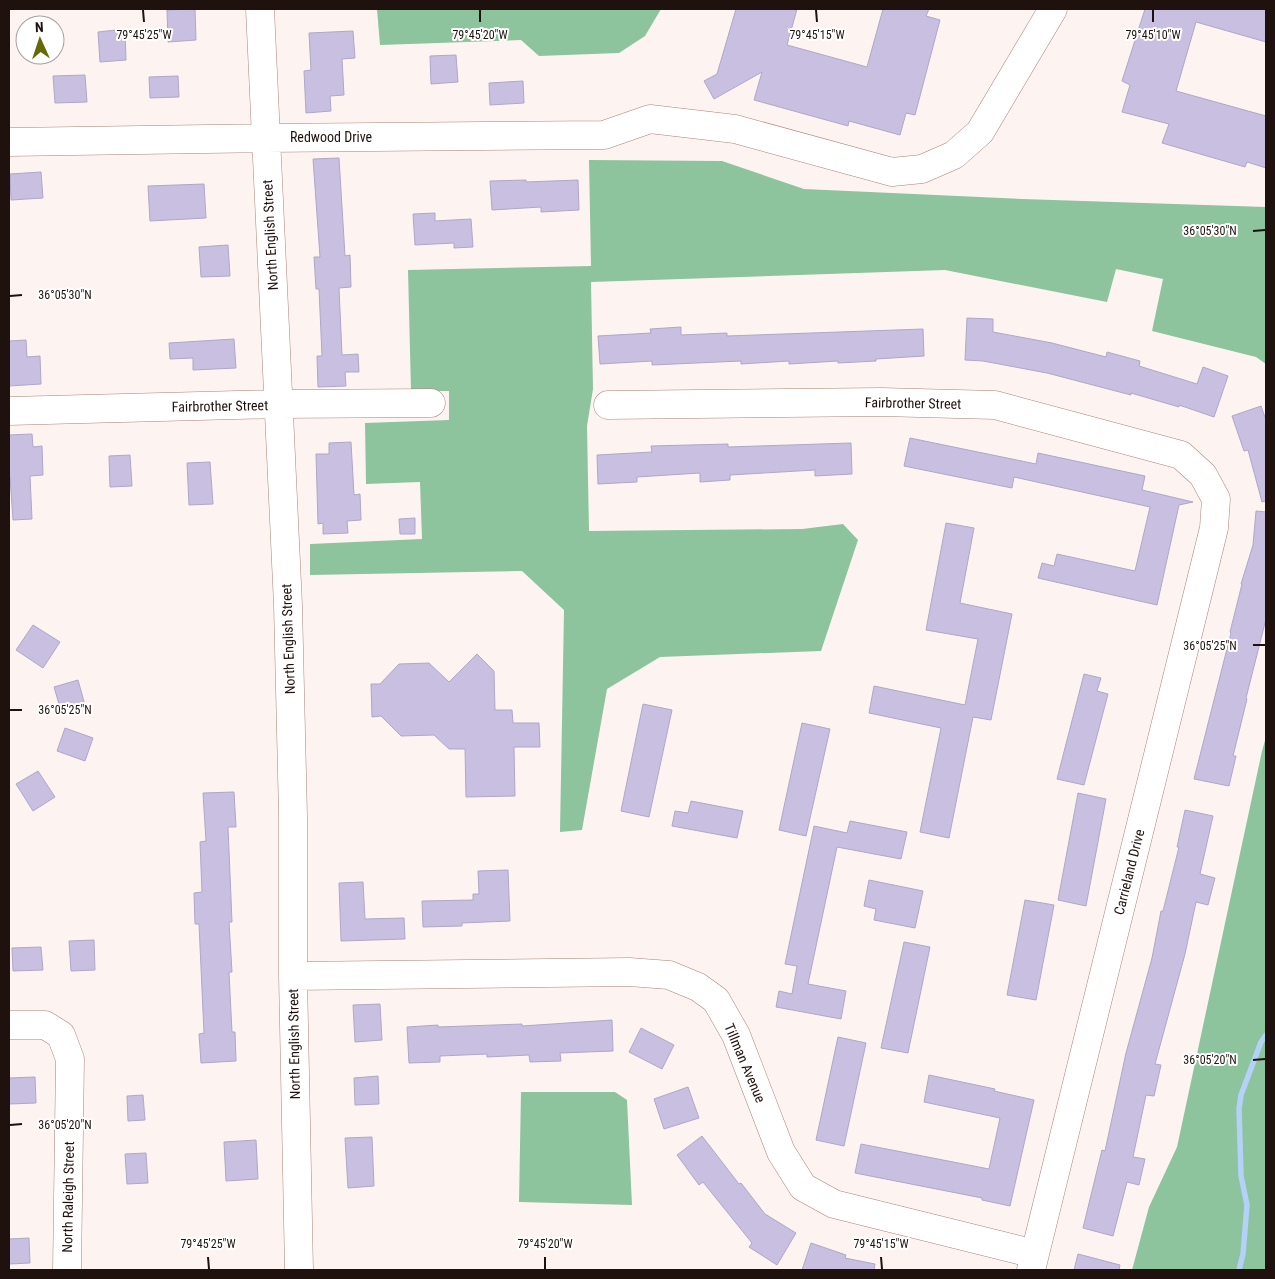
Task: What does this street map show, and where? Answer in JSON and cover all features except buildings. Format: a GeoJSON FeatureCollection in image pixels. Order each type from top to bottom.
{"type":"FeatureCollection","features":[{"type":"Feature","properties":{"kind":"street","name":"North English Street"},"geometry":{"type":"LineString","coordinates":[[260,9],[288,624],[293,816],[293,976],[299,1270]]}},
{"type":"Feature","properties":{"kind":"street","name":"Redwood Drive"},"geometry":{"type":"LineString","coordinates":[[9,142],[604,135],[650,119],[735,129],[892,172],[922,169],[954,155],[980,132],[1053,9]]}},
{"type":"Feature","properties":{"kind":"street","name":"Fairbrother Street"},"geometry":{"type":"LineString","coordinates":[[608,404],[881,402],[995,404],[1181,455],[1203,475]]}},
{"type":"Feature","properties":{"kind":"street","name":"Fairbrother Street"},"geometry":{"type":"LineString","coordinates":[[9,411],[278,404],[431,403]]}},
{"type":"Feature","properties":{"kind":"street","name":"Carrieland Drive"},"geometry":{"type":"LineString","coordinates":[[1033,1262],[1214,528],[1216,499],[1203,475]]}},
{"type":"Feature","properties":{"kind":"street","name":"Tillman Avenue"},"geometry":{"type":"LineString","coordinates":[[293,976],[629,972],[669,975],[698,987],[716,1000],[736,1035],[781,1152],[803,1187],[834,1204],[1033,1262]]}},
{"type":"Feature","properties":{"kind":"street","name":"North Raleigh Street"},"geometry":{"type":"LineString","coordinates":[[9,1025],[45,1025],[61,1035],[70,1059],[67,1270]]}},
{"type":"Feature","properties":{"kind":"green space"},"geometry":{"type":"Polygon","coordinates":[[[377,9],[661,9],[645,36],[619,53],[539,56],[521,40],[380,45],[377,9]]]}},
{"type":"Feature","properties":{"kind":"green space"},"geometry":{"type":"Polygon","coordinates":[[[589,160],[722,161],[804,189],[1022,199],[1266,207],[1266,364],[1256,357],[1152,331],[1163,279],[1116,269],[1107,302],[945,270],[591,282],[593,389],[587,426],[589,531],[802,529],[843,524],[858,540],[821,651],[660,657],[607,689],[582,830],[560,832],[564,610],[522,571],[310,575],[310,544],[422,539],[420,482],[366,484],[365,423],[449,420],[449,391],[411,391],[408,270],[591,266],[589,160]]]}},
{"type":"Feature","properties":{"kind":"green space"},"geometry":{"type":"Polygon","coordinates":[[[1266,737],[1266,1270],[1132,1270],[1149,1207],[1177,1147],[1266,737]]]}},
{"type":"Feature","properties":{"kind":"green space"},"geometry":{"type":"Polygon","coordinates":[[[521,1092],[615,1092],[627,1100],[632,1205],[519,1202],[521,1092]]]}},
{"type":"Feature","properties":{"kind":"waterway"},"geometry":{"type":"LineString","coordinates":[[1239,1270],[1243,1254],[1247,1205],[1241,1176],[1239,1109],[1241,1095],[1261,1042],[1266,1035]]}}]}
